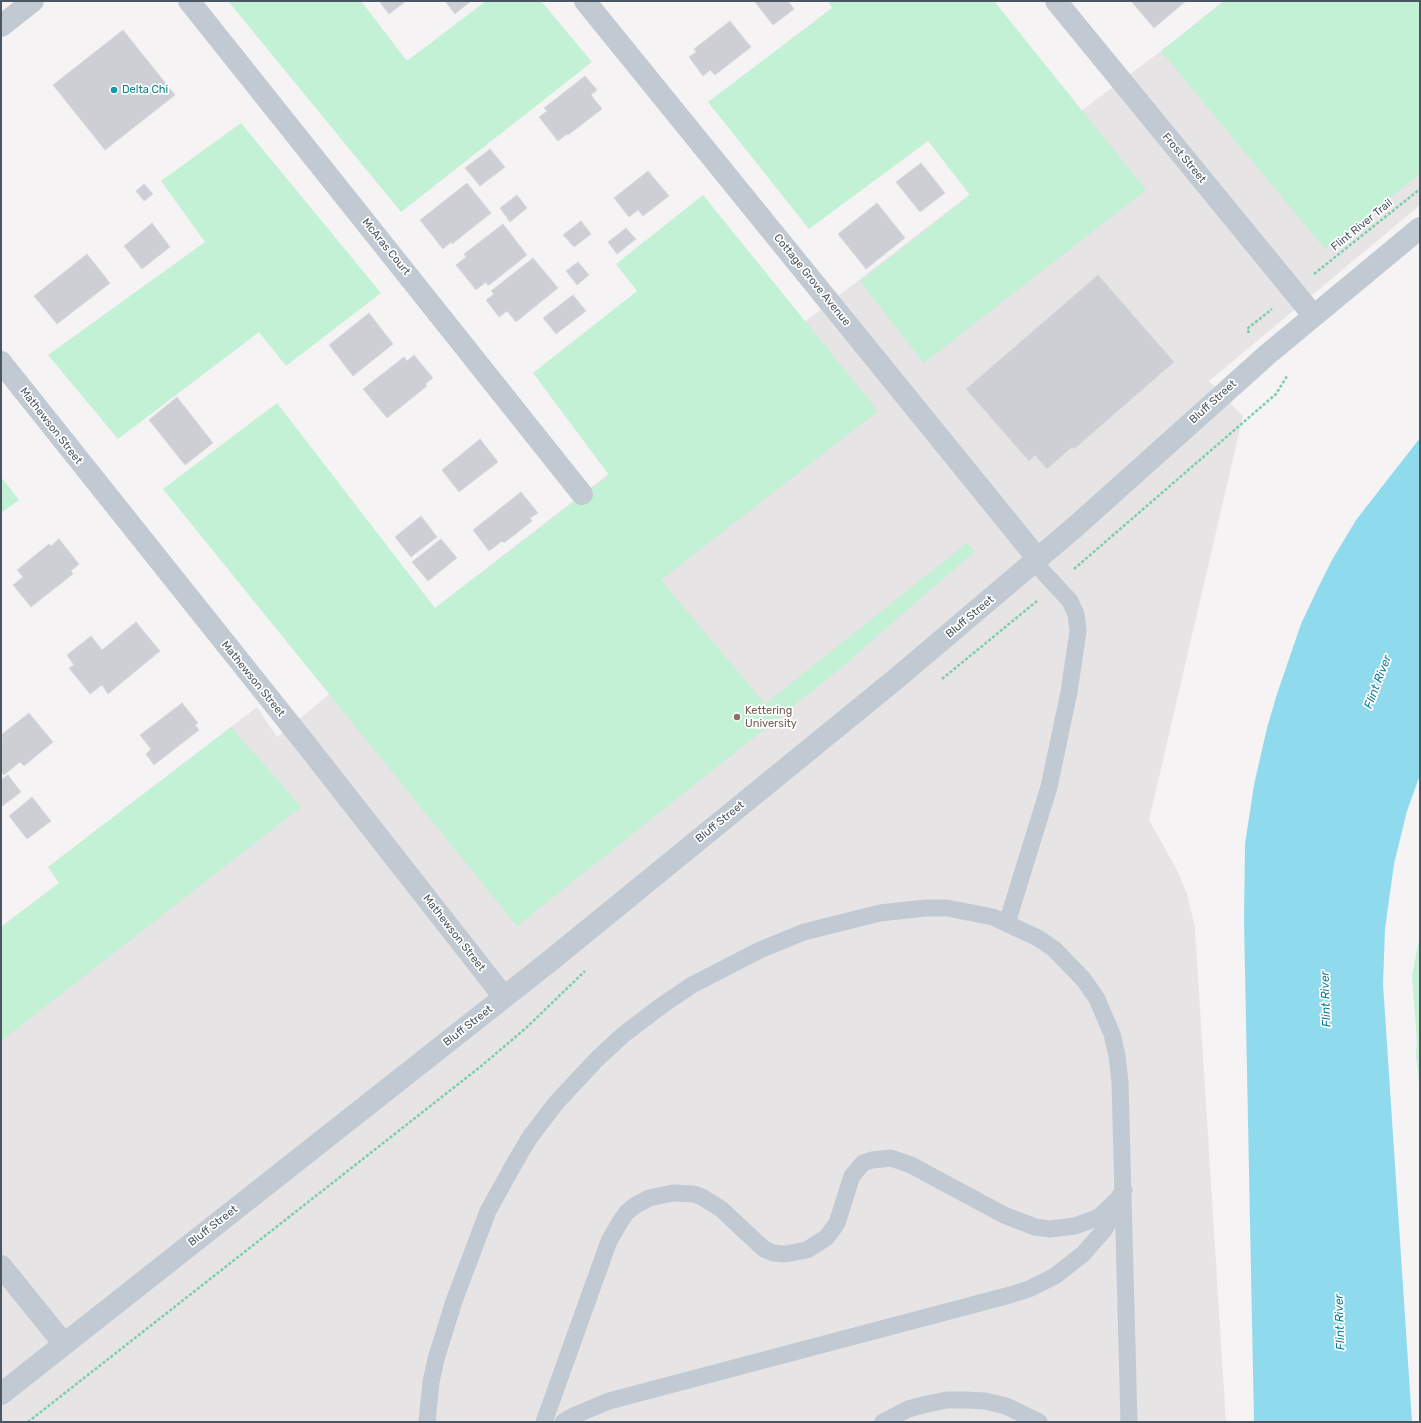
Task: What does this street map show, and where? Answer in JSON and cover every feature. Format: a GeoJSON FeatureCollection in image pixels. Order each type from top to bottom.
{"type":"FeatureCollection","features":[{"type":"Feature","properties":{"kind":"street"},"geometry":{"type":"LineString","coordinates":[[1,26],[33,1]]}},
{"type":"Feature","properties":{"kind":"street","name":"McAras Court"},"geometry":{"type":"LineString","coordinates":[[189,1],[582,494]]}},
{"type":"Feature","properties":{"kind":"street","name":"Cottage Grove Avenue"},"geometry":{"type":"LineString","coordinates":[[585,1],[1036,561]]}},
{"type":"Feature","properties":{"kind":"street","name":"Frost Street"},"geometry":{"type":"LineString","coordinates":[[1056,1],[1313,315]]}},
{"type":"Feature","properties":{"kind":"street","name":"Bluff Street"},"geometry":{"type":"LineString","coordinates":[[1,1394],[504,997],[897,678],[1036,561],[1313,315],[1420,228]]}},
{"type":"Feature","properties":{"kind":"street","name":"Mathewson Street"},"geometry":{"type":"LineString","coordinates":[[1,362],[305,743],[504,997]]}},
{"type":"Feature","properties":{"kind":"street"},"geometry":{"type":"LineString","coordinates":[[1,1266],[64,1344]]}},
{"type":"Feature","properties":{"kind":"lane"},"geometry":{"type":"LineString","coordinates":[[1007,923],[1049,787],[1069,692],[1078,631],[1076,614],[1070,601],[1036,561]]}},
{"type":"Feature","properties":{"kind":"lane"},"geometry":{"type":"LineString","coordinates":[[427,1422],[430,1388],[436,1359],[454,1300],[488,1212],[514,1164],[552,1109],[597,1059],[623,1035],[692,985],[760,950],[804,932],[880,913],[925,908],[947,908],[970,912],[1007,923],[1038,938],[1070,963],[1097,999],[1105,1017],[1117,1056],[1120,1082],[1129,1422]]}},
{"type":"Feature","properties":{"kind":"lane"},"geometry":{"type":"LineString","coordinates":[[544,1422],[609,1241],[627,1212],[649,1198],[673,1192],[690,1193],[702,1197],[721,1209],[764,1249],[773,1253],[785,1254],[807,1250],[827,1237],[837,1222],[852,1176],[863,1163],[872,1160],[891,1158],[911,1165],[1004,1215],[1035,1227],[1050,1229],[1075,1226],[1099,1217],[1109,1208],[1124,1190]]}},
{"type":"Feature","properties":{"kind":"lane"},"geometry":{"type":"LineString","coordinates":[[563,1422],[590,1408],[620,1397],[1010,1295],[1043,1283],[1069,1266],[1095,1240],[1111,1218],[1124,1190]]}},
{"type":"Feature","properties":{"kind":"lane"},"geometry":{"type":"LineString","coordinates":[[883,1422],[908,1409],[947,1400],[966,1400],[985,1401],[1006,1406],[1039,1422]]}},
{"type":"Feature","properties":{"kind":"path","name":"Flint River Trail"},"geometry":{"type":"LineString","coordinates":[[1314,274],[1420,189]]}},
{"type":"Feature","properties":{"kind":"path"},"geometry":{"type":"LineString","coordinates":[[1250,334],[1246,329],[1273,308]]}},
{"type":"Feature","properties":{"kind":"shaded area","name":"Kettering University"},"geometry":{"type":"Polygon","coordinates":[[[1224,1],[1420,1],[1420,205],[1209,381],[1243,416],[1149,820],[1177,870],[1187,894],[1195,928],[1226,1422],[1,1422],[1,927],[59,883],[48,867],[257,707],[277,737],[435,608],[970,194],[1161,51],[1224,1]]]}},
{"type":"Feature","properties":{"kind":"green space"},"geometry":{"type":"Polygon","coordinates":[[[228,1],[361,1],[407,61],[486,1],[541,1],[592,62],[401,212],[228,1]]]}},
{"type":"Feature","properties":{"kind":"green space"},"geometry":{"type":"Polygon","coordinates":[[[828,1],[994,1],[1146,190],[924,363],[860,281],[970,195],[928,141],[809,229],[708,102],[832,8],[828,1]]]}},
{"type":"Feature","properties":{"kind":"green space"},"geometry":{"type":"Polygon","coordinates":[[[1224,1],[1420,1],[1420,174],[1325,249],[1161,51],[1224,1]]]}},
{"type":"Feature","properties":{"kind":"green space"},"geometry":{"type":"Polygon","coordinates":[[[241,123],[381,293],[286,366],[259,332],[118,439],[48,355],[205,242],[161,181],[241,123]]]}},
{"type":"Feature","properties":{"kind":"green space"},"geometry":{"type":"Polygon","coordinates":[[[703,195],[878,411],[661,580],[765,704],[967,543],[975,551],[836,672],[517,926],[163,489],[277,403],[435,608],[609,475],[533,373],[637,291],[616,264],[703,195]]]}},
{"type":"Feature","properties":{"kind":"green space"},"geometry":{"type":"Polygon","coordinates":[[[1,477],[19,500],[1,513],[1,477]]]}},
{"type":"Feature","properties":{"kind":"green space"},"geometry":{"type":"Polygon","coordinates":[[[231,727],[301,807],[1,1041],[1,927],[59,883],[48,867],[231,727]]]}},
{"type":"Feature","properties":{"kind":"green space"},"geometry":{"type":"Polygon","coordinates":[[[1420,935],[1420,1093],[1416,1054],[1417,1042],[1412,976],[1420,935]]]}},
{"type":"Feature","properties":{"kind":"water","name":"Flint River"},"geometry":{"type":"Polygon","coordinates":[[[1420,438],[1420,775],[1407,811],[1394,864],[1385,929],[1383,984],[1412,1422],[1254,1422],[1244,921],[1245,844],[1254,785],[1267,728],[1277,694],[1301,624],[1317,590],[1332,560],[1356,520],[1420,438]]]}},
{"type":"Feature","properties":{"kind":"building"},"geometry":{"type":"Polygon","coordinates":[[[379,1],[406,1],[389,14],[379,1]]]}},
{"type":"Feature","properties":{"kind":"building"},"geometry":{"type":"Polygon","coordinates":[[[445,1],[471,1],[455,14],[445,1]]]}},
{"type":"Feature","properties":{"kind":"building"},"geometry":{"type":"Polygon","coordinates":[[[788,1],[794,9],[773,25],[755,2],[788,1]]]}},
{"type":"Feature","properties":{"kind":"building"},"geometry":{"type":"Polygon","coordinates":[[[1131,1],[1186,1],[1154,28],[1131,1]]]}},
{"type":"Feature","properties":{"kind":"building"},"geometry":{"type":"Polygon","coordinates":[[[730,21],[751,47],[715,75],[710,70],[703,76],[689,57],[696,52],[694,49],[730,21]]]}},
{"type":"Feature","properties":{"kind":"building","name":"Delta Chi"},"geometry":{"type":"Polygon","coordinates":[[[123,30],[175,95],[105,150],[53,85],[123,30]]]}},
{"type":"Feature","properties":{"kind":"building"},"geometry":{"type":"Polygon","coordinates":[[[585,76],[597,90],[591,95],[602,109],[558,141],[539,117],[547,111],[544,108],[585,76]]]}},
{"type":"Feature","properties":{"kind":"building"},"geometry":{"type":"Polygon","coordinates":[[[490,149],[505,167],[480,186],[465,168],[490,149]]]}},
{"type":"Feature","properties":{"kind":"building"},"geometry":{"type":"Polygon","coordinates":[[[921,163],[945,193],[920,212],[896,182],[921,163]]]}},
{"type":"Feature","properties":{"kind":"building"},"geometry":{"type":"Polygon","coordinates":[[[648,171],[669,196],[643,216],[638,210],[629,217],[614,198],[648,171]]]}},
{"type":"Feature","properties":{"kind":"building"},"geometry":{"type":"Polygon","coordinates":[[[467,183],[491,213],[452,244],[451,242],[443,249],[420,220],[467,183]]]}},
{"type":"Feature","properties":{"kind":"building"},"geometry":{"type":"Polygon","coordinates":[[[144,184],[153,194],[144,201],[136,191],[144,184]]]}},
{"type":"Feature","properties":{"kind":"building"},"geometry":{"type":"Polygon","coordinates":[[[517,195],[527,208],[510,222],[500,208],[517,195]]]}},
{"type":"Feature","properties":{"kind":"building"},"geometry":{"type":"Polygon","coordinates":[[[877,203],[905,238],[866,269],[838,234],[877,203]]]}},
{"type":"Feature","properties":{"kind":"building"},"geometry":{"type":"Polygon","coordinates":[[[581,221],[591,234],[574,247],[563,235],[581,221]]]}},
{"type":"Feature","properties":{"kind":"building"},"geometry":{"type":"Polygon","coordinates":[[[152,223],[170,247],[142,269],[124,246],[152,223]]]}},
{"type":"Feature","properties":{"kind":"building"},"geometry":{"type":"Polygon","coordinates":[[[503,224],[527,255],[488,286],[486,282],[476,290],[456,265],[466,257],[464,254],[503,224]]]}},
{"type":"Feature","properties":{"kind":"building"},"geometry":{"type":"Polygon","coordinates":[[[626,228],[636,239],[617,254],[608,242],[626,228]]]}},
{"type":"Feature","properties":{"kind":"building"},"geometry":{"type":"Polygon","coordinates":[[[87,254],[110,283],[57,324],[34,296],[87,254]]]}},
{"type":"Feature","properties":{"kind":"building"},"geometry":{"type":"Polygon","coordinates":[[[533,258],[558,288],[516,322],[507,311],[499,317],[486,300],[494,294],[491,291],[533,258]]]}},
{"type":"Feature","properties":{"kind":"building"},"geometry":{"type":"Polygon","coordinates":[[[578,262],[589,275],[577,285],[566,271],[578,262]]]}},
{"type":"Feature","properties":{"kind":"building"},"geometry":{"type":"Polygon","coordinates":[[[1098,275],[1174,362],[1074,449],[1072,447],[1047,469],[1035,455],[1029,461],[966,389],[1098,275]]]}},
{"type":"Feature","properties":{"kind":"building"},"geometry":{"type":"Polygon","coordinates":[[[573,295],[586,311],[556,334],[543,318],[573,295]]]}},
{"type":"Feature","properties":{"kind":"building"},"geometry":{"type":"Polygon","coordinates":[[[369,313],[393,344],[353,376],[329,345],[369,313]]]}},
{"type":"Feature","properties":{"kind":"building"},"geometry":{"type":"Polygon","coordinates":[[[414,355],[433,378],[425,384],[427,386],[387,418],[363,389],[404,357],[407,361],[414,355]]]}},
{"type":"Feature","properties":{"kind":"building"},"geometry":{"type":"Polygon","coordinates":[[[177,397],[213,443],[185,465],[149,420],[177,397]]]}},
{"type":"Feature","properties":{"kind":"building"},"geometry":{"type":"Polygon","coordinates":[[[480,439],[498,462],[459,492],[442,470],[480,439]]]}},
{"type":"Feature","properties":{"kind":"building"},"geometry":{"type":"Polygon","coordinates":[[[521,492],[538,513],[530,518],[532,521],[504,543],[502,541],[489,551],[473,530],[521,492]]]}},
{"type":"Feature","properties":{"kind":"building"},"geometry":{"type":"Polygon","coordinates":[[[421,516],[437,537],[411,557],[395,537],[421,516]]]}},
{"type":"Feature","properties":{"kind":"building"},"geometry":{"type":"Polygon","coordinates":[[[59,539],[79,564],[71,571],[73,574],[31,607],[13,585],[23,577],[17,570],[49,544],[51,546],[59,539]]]}},
{"type":"Feature","properties":{"kind":"building"},"geometry":{"type":"Polygon","coordinates":[[[441,539],[457,558],[428,581],[412,562],[441,539]]]}},
{"type":"Feature","properties":{"kind":"building"},"geometry":{"type":"Polygon","coordinates":[[[136,622],[160,651],[108,694],[102,685],[90,694],[69,668],[74,665],[67,655],[91,636],[102,650],[136,622]]]}},
{"type":"Feature","properties":{"kind":"building"},"geometry":{"type":"Polygon","coordinates":[[[182,703],[198,723],[195,725],[199,730],[154,765],[146,754],[151,749],[140,735],[182,703]]]}},
{"type":"Feature","properties":{"kind":"building"},"geometry":{"type":"Polygon","coordinates":[[[29,713],[53,742],[24,766],[20,762],[4,775],[1,771],[1,743],[3,742],[1,735],[29,713]]]}},
{"type":"Feature","properties":{"kind":"building"},"geometry":{"type":"Polygon","coordinates":[[[8,775],[21,792],[1,807],[1,780],[8,775]]]}},
{"type":"Feature","properties":{"kind":"building"},"geometry":{"type":"Polygon","coordinates":[[[32,797],[51,821],[27,839],[9,816],[32,797]]]}},
{"type":"Feature","properties":{"kind":"place","name":"Delta Chi"},"geometry":{"type":"Point","coordinates":[114,90]}},
{"type":"Feature","properties":{"kind":"place","name":"Kettering University"},"geometry":{"type":"Point","coordinates":[737,717]}}]}
